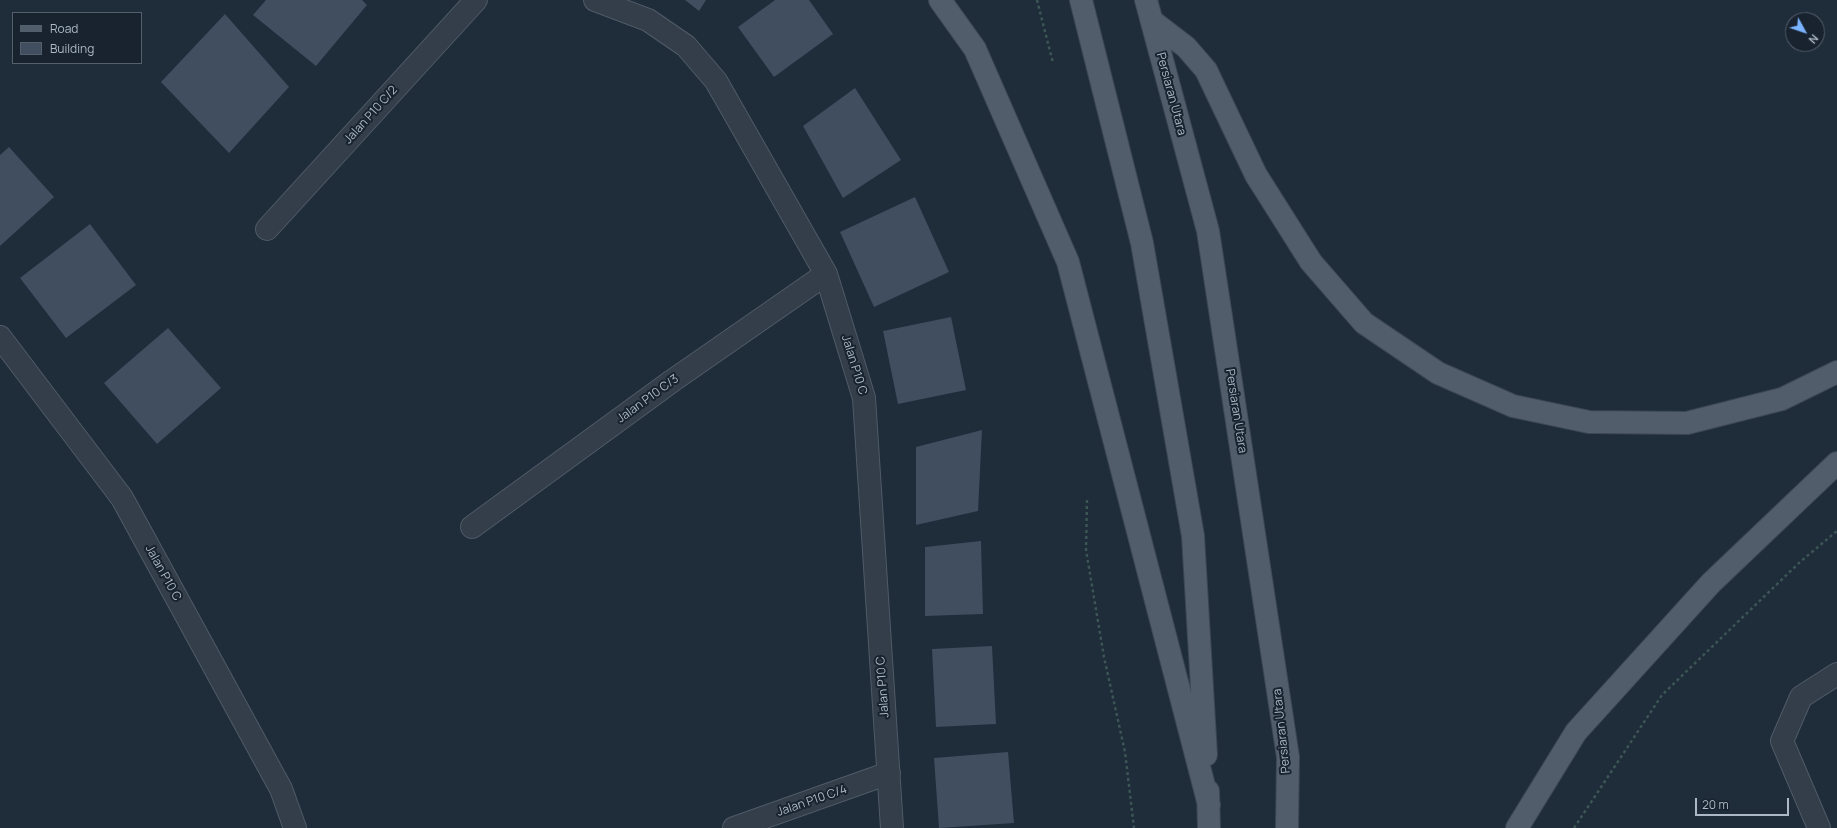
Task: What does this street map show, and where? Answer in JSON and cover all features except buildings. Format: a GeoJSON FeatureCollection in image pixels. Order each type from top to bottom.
{"type":"FeatureCollection","features":[{"type":"Feature","properties":{"kind":"main road"},"geometry":{"type":"LineString","coordinates":[[940,0],[976,49],[1068,262],[1209,805]]}},
{"type":"Feature","properties":{"kind":"main road"},"geometry":{"type":"LineString","coordinates":[[1081,0],[1142,243],[1193,536],[1210,828]]}},
{"type":"Feature","properties":{"kind":"main road","name":"Persiaran Utara"},"geometry":{"type":"LineString","coordinates":[[1146,0],[1208,231],[1288,757],[1288,828]]}},
{"type":"Feature","properties":{"kind":"main road"},"geometry":{"type":"LineString","coordinates":[[1152,21],[1186,47],[1206,70],[1256,176],[1311,262],[1364,323],[1438,373],[1513,406],[1589,422],[1687,423],[1782,399],[1837,372]]}},
{"type":"Feature","properties":{"kind":"main road"},"geometry":{"type":"LineString","coordinates":[[1517,828],[1576,732],[1711,583],[1837,463]]}},
{"type":"Feature","properties":{"kind":"street","name":"Jalan P10 C/2"},"geometry":{"type":"LineString","coordinates":[[267,229],[476,0]]}},
{"type":"Feature","properties":{"kind":"street","name":"Jalan P10 C"},"geometry":{"type":"LineString","coordinates":[[595,0],[648,20],[686,46],[716,80],[826,274],[864,398],[892,828]]}},
{"type":"Feature","properties":{"kind":"street","name":"Jalan P10 C/3"},"geometry":{"type":"LineString","coordinates":[[472,527],[672,381],[826,274]]}},
{"type":"Feature","properties":{"kind":"street","name":"Jalan P10 C"},"geometry":{"type":"LineString","coordinates":[[0,337],[122,498],[281,790],[295,828]]}},
{"type":"Feature","properties":{"kind":"street"},"geometry":{"type":"LineString","coordinates":[[1819,828],[1782,741],[1801,697],[1837,674]]}},
{"type":"Feature","properties":{"kind":"street","name":"Jalan P10 C/4"},"geometry":{"type":"LineString","coordinates":[[734,828],[889,773]]}},
{"type":"Feature","properties":{"kind":"path"},"geometry":{"type":"LineString","coordinates":[[1037,0],[1053,63]]}},
{"type":"Feature","properties":{"kind":"path"},"geometry":{"type":"LineString","coordinates":[[1087,500],[1086,550],[1104,657],[1125,752],[1134,828]]}},
{"type":"Feature","properties":{"kind":"path"},"geometry":{"type":"LineString","coordinates":[[1574,828],[1662,695],[1800,562],[1837,531]]}}]}
